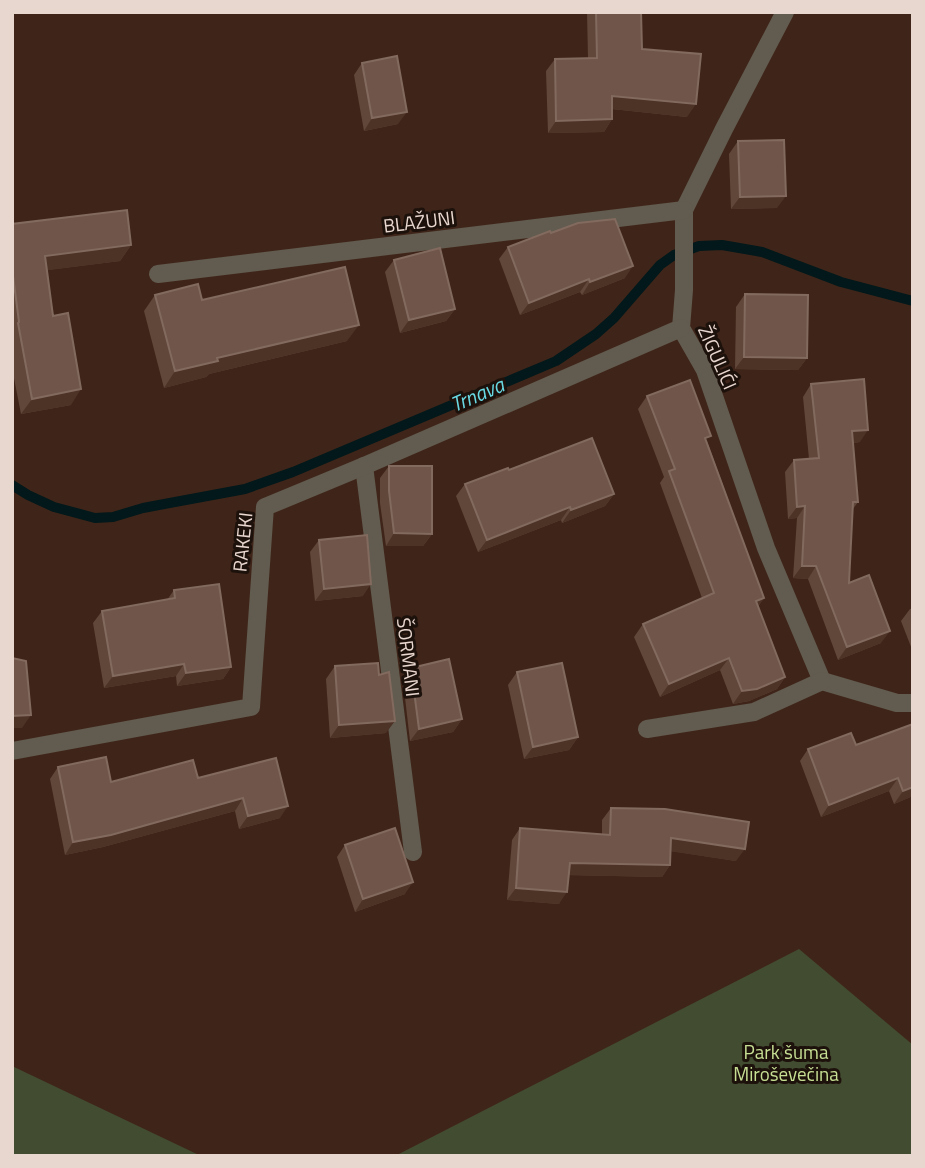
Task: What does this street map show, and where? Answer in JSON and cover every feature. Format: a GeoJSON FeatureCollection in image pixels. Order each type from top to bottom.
{"type":"FeatureCollection","features":[{"type":"Feature","properties":{"kind":"street","name":"ŽIGULIĆI"},"geometry":{"type":"LineString","coordinates":[[785,12],[724,129],[684,217],[681,328],[705,370],[766,548],[822,681]]}},
{"type":"Feature","properties":{"kind":"street","name":"BLAŽUNI"},"geometry":{"type":"LineString","coordinates":[[158,274],[684,217]]}},
{"type":"Feature","properties":{"kind":"street","name":"RAKEKI"},"geometry":{"type":"LineString","coordinates":[[12,751],[251,707],[265,507],[681,328]]}},
{"type":"Feature","properties":{"kind":"street","name":"ŠORMANI"},"geometry":{"type":"LineString","coordinates":[[364,466],[413,852]]}},
{"type":"Feature","properties":{"kind":"street"},"geometry":{"type":"LineString","coordinates":[[647,729],[754,712],[822,681],[897,703],[913,703]]}},
{"type":"Feature","properties":{"kind":"green space","name":"Park šuma Miroševečina"},"geometry":{"type":"Polygon","coordinates":[[[799,949],[913,1045],[913,1156],[395,1156],[799,949]]]}},
{"type":"Feature","properties":{"kind":"green space"},"geometry":{"type":"Polygon","coordinates":[[[12,1066],[201,1156],[12,1156],[12,1066]]]}},
{"type":"Feature","properties":{"kind":"building"},"geometry":{"type":"Polygon","coordinates":[[[596,12],[641,12],[642,49],[701,54],[696,104],[612,96],[612,119],[556,121],[555,59],[597,58],[596,12]]]}},
{"type":"Feature","properties":{"kind":"building"},"geometry":{"type":"Polygon","coordinates":[[[397,56],[407,112],[372,118],[362,63],[397,56]]]}},
{"type":"Feature","properties":{"kind":"building"},"geometry":{"type":"Polygon","coordinates":[[[784,140],[786,196],[740,197],[738,141],[784,140]]]}},
{"type":"Feature","properties":{"kind":"building"},"geometry":{"type":"Polygon","coordinates":[[[127,210],[131,245],[45,256],[53,316],[68,313],[81,389],[32,399],[18,323],[12,268],[12,224],[127,210]]]}},
{"type":"Feature","properties":{"kind":"building"},"geometry":{"type":"Polygon","coordinates":[[[615,219],[633,266],[590,282],[589,279],[529,303],[508,247],[578,223],[615,219]]]}},
{"type":"Feature","properties":{"kind":"building"},"geometry":{"type":"Polygon","coordinates":[[[440,248],[455,309],[409,320],[394,260],[440,248]]]}},
{"type":"Feature","properties":{"kind":"building"},"geometry":{"type":"Polygon","coordinates":[[[345,267],[359,325],[217,358],[218,361],[175,371],[155,295],[198,284],[202,300],[345,267]]]}},
{"type":"Feature","properties":{"kind":"building"},"geometry":{"type":"Polygon","coordinates":[[[745,294],[808,295],[807,358],[744,357],[745,294]]]}},
{"type":"Feature","properties":{"kind":"building"},"geometry":{"type":"Polygon","coordinates":[[[864,379],[868,430],[852,431],[858,502],[853,502],[849,583],[869,575],[890,631],[847,647],[816,566],[802,566],[805,506],[797,507],[794,460],[819,458],[811,384],[864,379]]]}},
{"type":"Feature","properties":{"kind":"building"},"geometry":{"type":"Polygon","coordinates":[[[690,380],[711,436],[705,438],[764,598],[756,601],[785,677],[757,689],[742,691],[729,658],[669,684],[643,624],[714,593],[669,471],[675,469],[647,396],[690,380]]]}},
{"type":"Feature","properties":{"kind":"building"},"geometry":{"type":"Polygon","coordinates":[[[592,438],[614,494],[571,510],[570,507],[487,540],[465,484],[592,438]]]}},
{"type":"Feature","properties":{"kind":"building"},"geometry":{"type":"Polygon","coordinates":[[[389,466],[432,466],[432,534],[394,533],[389,466]]]}},
{"type":"Feature","properties":{"kind":"building"},"geometry":{"type":"Polygon","coordinates":[[[367,535],[371,584],[324,589],[319,540],[367,535]]]}},
{"type":"Feature","properties":{"kind":"building"},"geometry":{"type":"Polygon","coordinates":[[[219,584],[231,667],[186,673],[184,664],[113,676],[102,611],[175,598],[174,590],[219,584]]]}},
{"type":"Feature","properties":{"kind":"building"},"geometry":{"type":"Polygon","coordinates":[[[12,658],[26,661],[31,715],[12,716],[12,658]]]}},
{"type":"Feature","properties":{"kind":"building"},"geometry":{"type":"Polygon","coordinates":[[[449,659],[462,719],[419,729],[411,668],[449,659]]]}},
{"type":"Feature","properties":{"kind":"building"},"geometry":{"type":"Polygon","coordinates":[[[378,663],[379,675],[389,672],[395,721],[339,725],[335,666],[378,663]]]}},
{"type":"Feature","properties":{"kind":"building"},"geometry":{"type":"Polygon","coordinates":[[[562,663],[578,737],[533,747],[517,672],[562,663]]]}},
{"type":"Feature","properties":{"kind":"building"},"geometry":{"type":"Polygon","coordinates":[[[913,724],[913,787],[903,791],[898,778],[829,805],[808,749],[851,733],[856,745],[913,724]]]}},
{"type":"Feature","properties":{"kind":"building"},"geometry":{"type":"Polygon","coordinates":[[[106,757],[111,782],[193,760],[198,778],[276,758],[288,806],[248,816],[243,798],[111,835],[73,842],[58,767],[106,757]]]}},
{"type":"Feature","properties":{"kind":"building"},"geometry":{"type":"Polygon","coordinates":[[[611,808],[665,809],[749,822],[745,849],[671,838],[670,865],[570,863],[567,892],[516,888],[520,828],[610,835],[611,808]]]}},
{"type":"Feature","properties":{"kind":"building"},"geometry":{"type":"Polygon","coordinates":[[[395,828],[413,882],[363,899],[345,845],[395,828]]]}},
{"type":"Feature","properties":{"kind":"waterway","name":"Trnava"},"geometry":{"type":"LineString","coordinates":[[12,485],[54,507],[95,518],[113,517],[143,508],[245,489],[293,472],[556,361],[596,334],[614,318],[660,265],[674,255],[699,246],[722,245],[762,252],[841,282],[913,301]]}}]}
